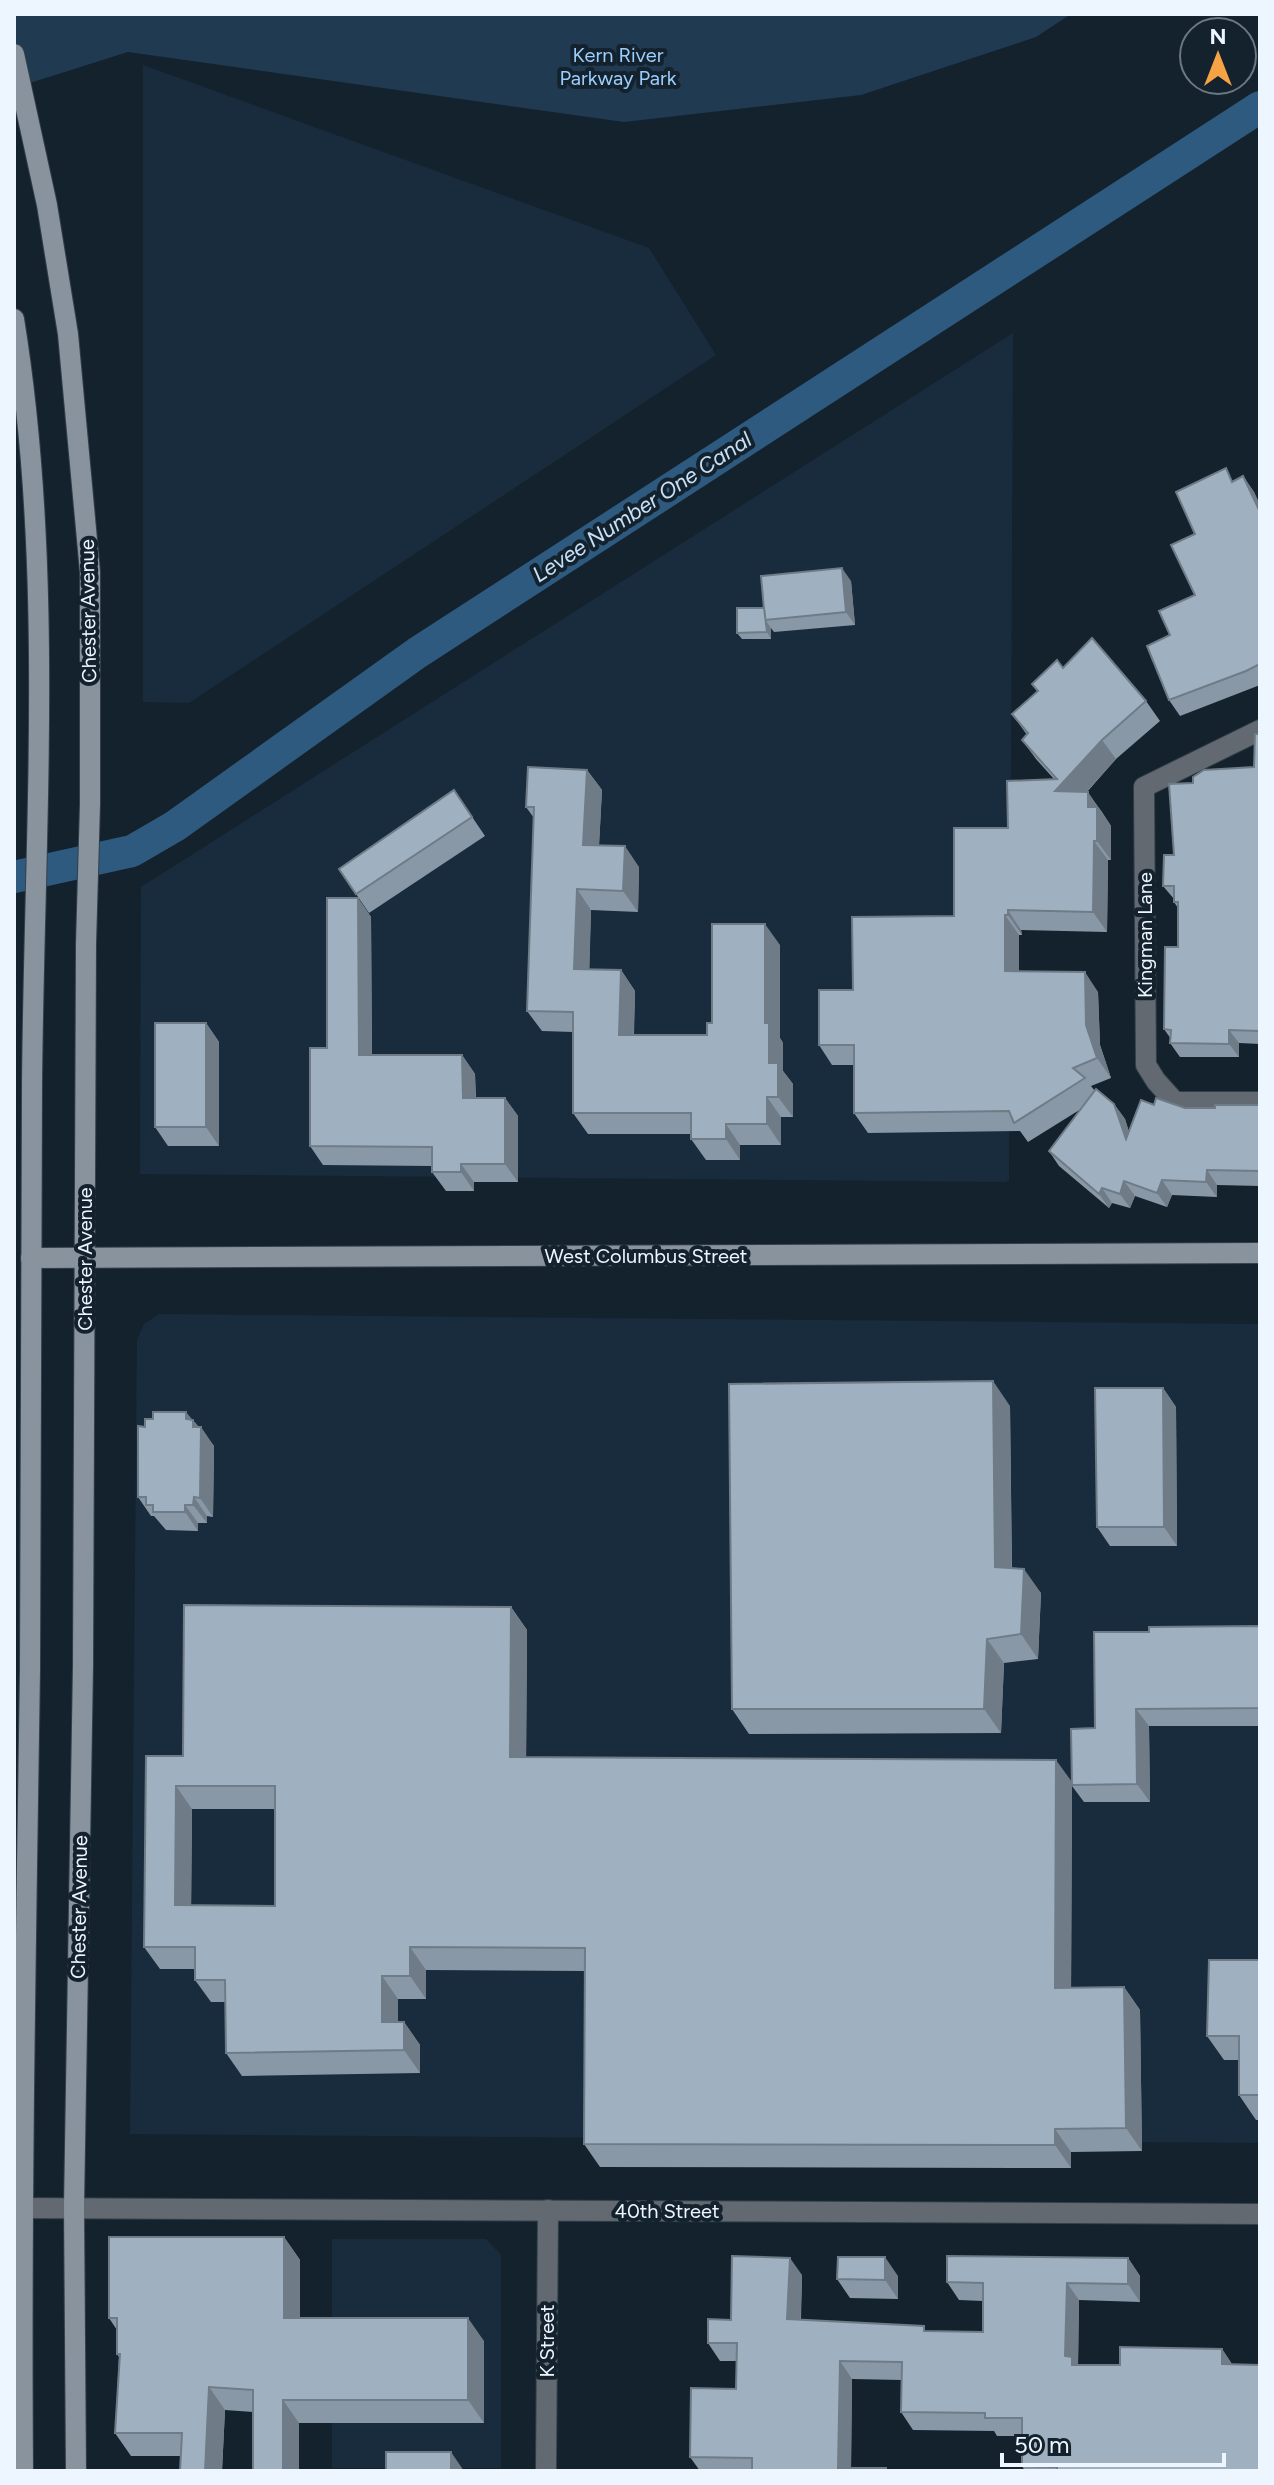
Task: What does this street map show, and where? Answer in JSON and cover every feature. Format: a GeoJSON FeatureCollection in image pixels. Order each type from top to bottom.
{"type":"FeatureCollection","features":[{"type":"Feature","properties":{"kind":"main road","name":"Chester Avenue"},"geometry":{"type":"LineString","coordinates":[[14,54],[47,205],[68,334],[90,572],[83,1665],[74,2207],[76,2471]]}},
{"type":"Feature","properties":{"kind":"main road"},"geometry":{"type":"LineString","coordinates":[[14,319],[29,443],[39,574],[33,943],[30,1665],[18,2208],[23,2471]]}},
{"type":"Feature","properties":{"kind":"main road","name":"West Columbus Street"},"geometry":{"type":"LineString","coordinates":[[31,1258],[1260,1253]]}},
{"type":"Feature","properties":{"kind":"street","name":"Kingman Lane"},"geometry":{"type":"LineString","coordinates":[[1260,730],[1144,787],[1146,1065],[1175,1102],[1260,1102]]}},
{"type":"Feature","properties":{"kind":"street","name":"40th Street"},"geometry":{"type":"LineString","coordinates":[[18,2208],[1260,2214]]}},
{"type":"Feature","properties":{"kind":"street","name":"K Street"},"geometry":{"type":"LineString","coordinates":[[546,2471],[548,2210]]}},
{"type":"Feature","properties":{"kind":"shaded area"},"geometry":{"type":"Polygon","coordinates":[[[143,65],[649,248],[716,355],[189,703],[143,702],[143,65]]]}},
{"type":"Feature","properties":{"kind":"shaded area"},"geometry":{"type":"Polygon","coordinates":[[[1013,333],[1009,1180],[140,1174],[141,887],[1013,333]]]}},
{"type":"Feature","properties":{"kind":"shaded area"},"geometry":{"type":"Polygon","coordinates":[[[159,1314],[1260,1324],[1260,2143],[130,2134],[137,1340],[144,1324],[159,1314]]]}},
{"type":"Feature","properties":{"kind":"shaded area"},"geometry":{"type":"Polygon","coordinates":[[[332,2239],[486,2239],[501,2255],[501,2468],[332,2468],[332,2239]]]}},
{"type":"Feature","properties":{"kind":"green space","name":"Kern River Parkway Park"},"geometry":{"type":"Polygon","coordinates":[[[14,14],[1071,14],[1036,37],[861,95],[624,122],[128,52],[14,88],[14,14]]]}},
{"type":"Feature","properties":{"kind":"building"},"geometry":{"type":"Polygon","coordinates":[[[1226,468],[1232,482],[1243,476],[1260,512],[1260,664],[1169,700],[1147,646],[1170,635],[1159,611],[1195,595],[1171,545],[1195,534],[1176,492],[1226,468]]]}},
{"type":"Feature","properties":{"kind":"building"},"geometry":{"type":"Polygon","coordinates":[[[842,568],[846,612],[765,620],[761,576],[842,568]]]}},
{"type":"Feature","properties":{"kind":"building"},"geometry":{"type":"Polygon","coordinates":[[[737,608],[764,608],[767,632],[737,633],[737,608]]]}},
{"type":"Feature","properties":{"kind":"building"},"geometry":{"type":"Polygon","coordinates":[[[1092,638],[1146,701],[1102,740],[1055,791],[1088,792],[1088,807],[1097,807],[1093,912],[1008,910],[1008,915],[1005,915],[1005,971],[1085,972],[1086,1025],[1097,1058],[1073,1068],[1085,1078],[1014,1123],[1009,1111],[854,1113],[854,1045],[819,1045],[819,990],[853,990],[852,917],[954,916],[954,828],[1008,828],[1007,781],[1057,779],[1022,740],[1028,733],[1012,714],[1038,691],[1032,684],[1057,660],[1063,668],[1092,638]]]}},
{"type":"Feature","properties":{"kind":"building"},"geometry":{"type":"Polygon","coordinates":[[[1255,734],[1260,734],[1260,1031],[1229,1030],[1229,1044],[1170,1043],[1171,1030],[1164,1029],[1165,947],[1178,947],[1178,902],[1174,902],[1174,886],[1163,886],[1164,855],[1174,855],[1169,784],[1193,783],[1193,777],[1204,770],[1254,767],[1255,734]]]}},
{"type":"Feature","properties":{"kind":"building"},"geometry":{"type":"Polygon","coordinates":[[[528,767],[587,770],[583,845],[625,846],[623,891],[577,889],[574,969],[621,970],[619,1035],[707,1035],[707,1023],[712,1023],[712,924],[765,924],[765,1023],[769,1023],[769,1063],[778,1063],[778,1097],[767,1097],[767,1124],[726,1124],[726,1139],[691,1139],[691,1113],[573,1113],[573,1012],[527,1011],[534,807],[526,807],[528,767]]]}},
{"type":"Feature","properties":{"kind":"building"},"geometry":{"type":"Polygon","coordinates":[[[454,790],[472,817],[356,894],[339,869],[454,790]]]}},
{"type":"Feature","properties":{"kind":"building"},"geometry":{"type":"Polygon","coordinates":[[[327,898],[358,898],[359,1055],[462,1055],[463,1098],[505,1098],[505,1164],[461,1164],[461,1172],[432,1172],[432,1147],[310,1146],[310,1048],[327,1048],[327,898]]]}},
{"type":"Feature","properties":{"kind":"building"},"geometry":{"type":"Polygon","coordinates":[[[155,1023],[206,1023],[206,1127],[155,1127],[155,1023]]]}},
{"type":"Feature","properties":{"kind":"building"},"geometry":{"type":"Polygon","coordinates":[[[1096,1089],[1114,1104],[1126,1139],[1141,1100],[1154,1105],[1156,1098],[1185,1108],[1260,1105],[1260,1171],[1207,1170],[1206,1182],[1162,1180],[1157,1193],[1124,1181],[1120,1194],[1102,1188],[1099,1194],[1049,1151],[1096,1089]]]}},
{"type":"Feature","properties":{"kind":"building"},"geometry":{"type":"Polygon","coordinates":[[[993,1381],[995,1567],[1024,1569],[1021,1634],[987,1639],[984,1709],[732,1709],[729,1384],[993,1381]]]}},
{"type":"Feature","properties":{"kind":"building"},"geometry":{"type":"Polygon","coordinates":[[[1095,1388],[1163,1388],[1164,1527],[1097,1527],[1095,1388]]]}},
{"type":"Feature","properties":{"kind":"building"},"geometry":{"type":"Polygon","coordinates":[[[153,1412],[186,1412],[186,1419],[193,1420],[193,1427],[201,1427],[200,1498],[194,1497],[193,1505],[185,1505],[185,1512],[153,1512],[153,1505],[146,1505],[146,1497],[138,1497],[138,1426],[145,1427],[145,1419],[153,1419],[153,1412]]]}},
{"type":"Feature","properties":{"kind":"building"},"geometry":{"type":"Polygon","coordinates":[[[184,1605],[511,1607],[510,1757],[1056,1760],[1055,1988],[1124,1987],[1126,2128],[1055,2129],[1055,2145],[584,2144],[585,1948],[410,1947],[410,1976],[382,1976],[382,2022],[404,2022],[404,2050],[226,2053],[225,1980],[195,1980],[195,1947],[144,1947],[146,1756],[183,1756],[184,1605]],[[176,1786],[175,1905],[275,1906],[275,1786],[176,1786]]]}},
{"type":"Feature","properties":{"kind":"building"},"geometry":{"type":"Polygon","coordinates":[[[1260,1626],[1260,1708],[1136,1709],[1137,1784],[1072,1785],[1071,1729],[1095,1728],[1094,1632],[1149,1632],[1149,1627],[1260,1626]]]}},
{"type":"Feature","properties":{"kind":"building"},"geometry":{"type":"Polygon","coordinates":[[[1209,1960],[1260,1960],[1260,2095],[1239,2095],[1239,2036],[1207,2036],[1209,1960]]]}},
{"type":"Feature","properties":{"kind":"building"},"geometry":{"type":"Polygon","coordinates":[[[109,2237],[284,2237],[284,2318],[468,2318],[468,2400],[283,2400],[283,2471],[253,2471],[253,2390],[209,2387],[205,2471],[180,2471],[182,2433],[115,2433],[120,2354],[117,2354],[117,2318],[109,2318],[109,2237]]]}},
{"type":"Feature","properties":{"kind":"building"},"geometry":{"type":"Polygon","coordinates":[[[732,2256],[790,2258],[787,2319],[924,2326],[924,2331],[983,2332],[983,2283],[947,2282],[947,2256],[1128,2258],[1128,2284],[1067,2283],[1065,2356],[1072,2357],[1072,2365],[1120,2365],[1120,2347],[1222,2349],[1222,2364],[1260,2365],[1260,2471],[1057,2471],[1057,2467],[1022,2466],[1022,2418],[985,2418],[985,2413],[901,2412],[902,2362],[840,2361],[838,2468],[886,2468],[886,2471],[752,2471],[752,2458],[690,2457],[691,2388],[736,2389],[737,2343],[708,2343],[708,2319],[731,2320],[732,2256]]]}},
{"type":"Feature","properties":{"kind":"building"},"geometry":{"type":"Polygon","coordinates":[[[838,2257],[885,2257],[885,2280],[837,2279],[838,2257]]]}},
{"type":"Feature","properties":{"kind":"building"},"geometry":{"type":"Polygon","coordinates":[[[386,2452],[451,2452],[451,2471],[386,2471],[386,2452]]]}},
{"type":"Feature","properties":{"kind":"waterway","name":"Levee Number One Canal"},"geometry":{"type":"LineString","coordinates":[[14,877],[132,851],[175,826],[417,653],[1260,107]]}}]}
